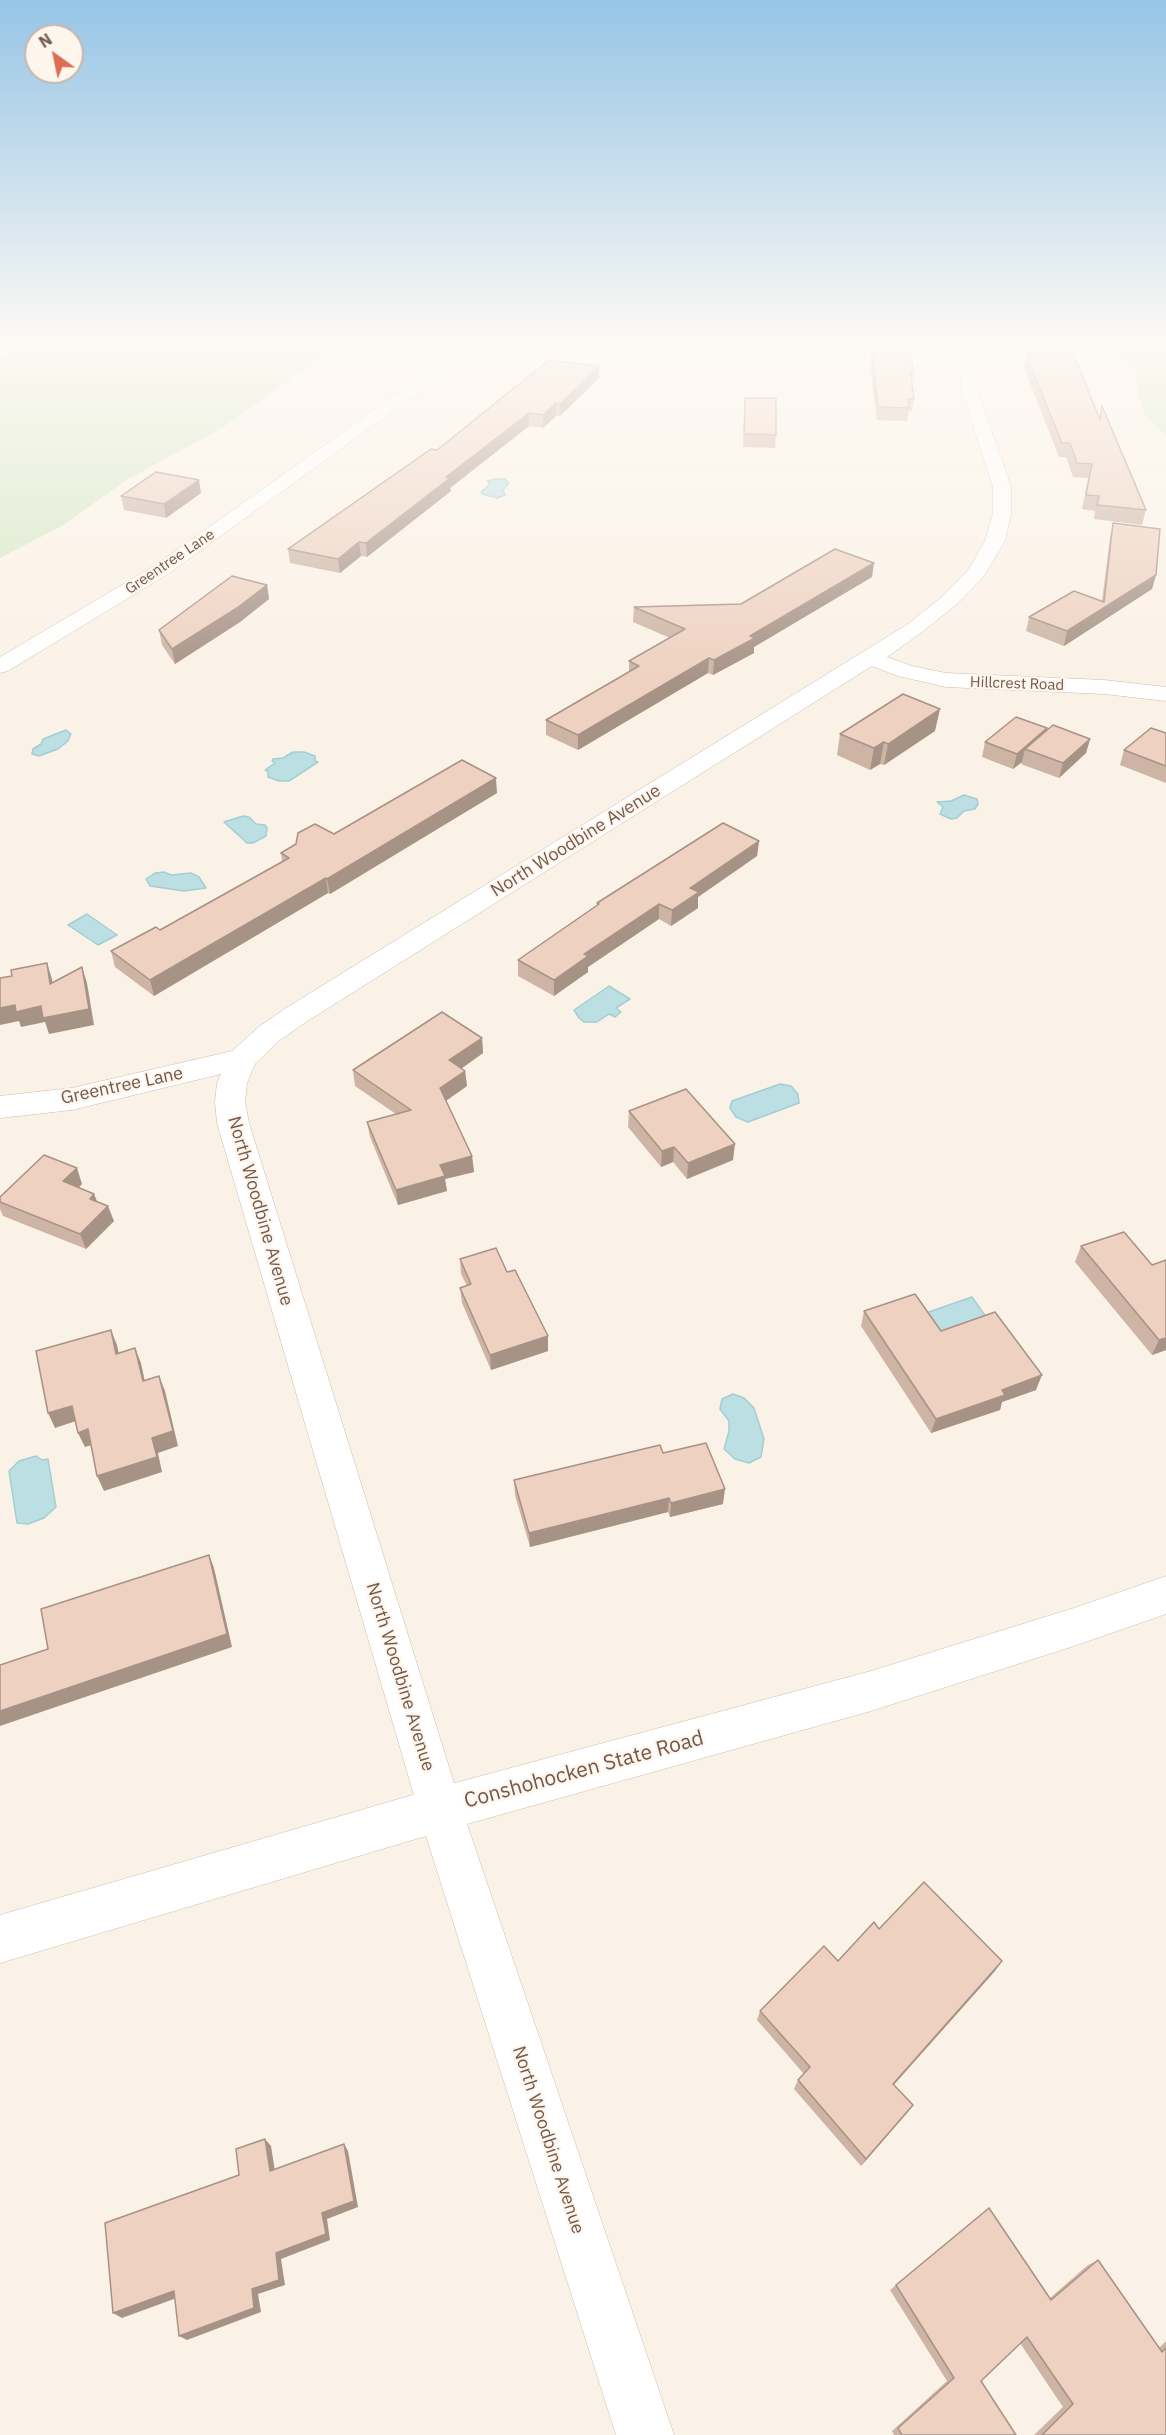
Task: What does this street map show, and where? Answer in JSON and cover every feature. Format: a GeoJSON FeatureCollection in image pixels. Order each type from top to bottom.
{"type":"FeatureCollection","features":[{"type":"Feature","properties":{"kind":"street","name":"Greentree Lane"},"geometry":{"type":"LineString","coordinates":[[0,666],[161,570],[320,457]]}},
{"type":"Feature","properties":{"kind":"street","name":"North Woodbine Avenue"},"geometry":{"type":"LineString","coordinates":[[645,2435],[440,1809],[233,1123],[230,1102],[232,1083],[242,1059],[270,1033],[296,1015],[870,658],[915,628],[950,600],[977,572],[995,541],[1002,513],[1002,487],[992,457]]}},
{"type":"Feature","properties":{"kind":"street","name":"Hillcrest Road"},"geometry":{"type":"LineString","coordinates":[[870,658],[916,674],[953,681],[1104,687],[1166,694]]}},
{"type":"Feature","properties":{"kind":"street","name":"Greentree Lane"},"geometry":{"type":"LineString","coordinates":[[0,1107],[72,1099],[242,1059]]}},
{"type":"Feature","properties":{"kind":"street","name":"Conshohocken State Road"},"geometry":{"type":"LineString","coordinates":[[0,1939],[440,1809],[871,1691],[1074,1627],[1166,1595]]}},
{"type":"Feature","properties":{"kind":"green space"},"geometry":{"type":"Polygon","coordinates":[[[0,457],[170,457],[128,479],[62,526],[0,558],[0,457]]]}},
{"type":"Feature","properties":{"kind":"water"},"geometry":{"type":"Polygon","coordinates":[[[505,479],[509,483],[503,490],[505,495],[497,498],[482,494],[481,492],[490,484],[487,481],[505,479]]]}},
{"type":"Feature","properties":{"kind":"water"},"geometry":{"type":"Polygon","coordinates":[[[66,730],[71,734],[68,741],[58,749],[39,756],[32,754],[33,749],[41,744],[43,739],[66,730]]]}},
{"type":"Feature","properties":{"kind":"water"},"geometry":{"type":"Polygon","coordinates":[[[293,752],[304,752],[315,756],[315,761],[318,762],[289,781],[279,781],[268,777],[268,771],[265,770],[275,763],[273,759],[283,758],[293,752]]]}},
{"type":"Feature","properties":{"kind":"water"},"geometry":{"type":"Polygon","coordinates":[[[964,795],[977,799],[978,804],[975,809],[964,811],[957,818],[951,819],[940,814],[943,807],[937,802],[951,801],[964,795]]]}},
{"type":"Feature","properties":{"kind":"water"},"geometry":{"type":"Polygon","coordinates":[[[243,816],[249,817],[256,824],[265,825],[266,836],[253,843],[247,843],[224,822],[243,816]]]}},
{"type":"Feature","properties":{"kind":"water"},"geometry":{"type":"Polygon","coordinates":[[[164,872],[171,875],[191,873],[199,877],[206,888],[184,891],[150,886],[146,879],[155,873],[164,872]]]}},
{"type":"Feature","properties":{"kind":"water"},"geometry":{"type":"Polygon","coordinates":[[[87,914],[117,935],[98,945],[68,925],[87,914]]]}},
{"type":"Feature","properties":{"kind":"water"},"geometry":{"type":"Polygon","coordinates":[[[609,986],[630,999],[616,1008],[621,1012],[615,1017],[609,1014],[597,1022],[584,1022],[579,1018],[574,1010],[609,986]]]}},
{"type":"Feature","properties":{"kind":"water"},"geometry":{"type":"Polygon","coordinates":[[[780,1084],[791,1086],[798,1094],[799,1103],[748,1122],[736,1117],[730,1108],[732,1101],[780,1084]]]}},
{"type":"Feature","properties":{"kind":"water"},"geometry":{"type":"Polygon","coordinates":[[[972,1297],[987,1318],[937,1335],[923,1314],[972,1297]]]}},
{"type":"Feature","properties":{"kind":"water"},"geometry":{"type":"Polygon","coordinates":[[[733,1394],[744,1398],[754,1408],[764,1439],[761,1457],[749,1463],[735,1459],[724,1449],[729,1421],[720,1409],[722,1399],[733,1394]]]}},
{"type":"Feature","properties":{"kind":"water"},"geometry":{"type":"Polygon","coordinates":[[[36,1456],[42,1460],[48,1459],[56,1507],[44,1518],[28,1524],[17,1523],[9,1471],[19,1461],[36,1456]]]}},
{"type":"Feature","properties":{"kind":"building"},"geometry":{"type":"Polygon","coordinates":[[[420,457],[472,457],[446,477],[450,478],[366,543],[359,542],[338,559],[288,549],[420,457]]]}},
{"type":"Feature","properties":{"kind":"building"},"geometry":{"type":"Polygon","coordinates":[[[1075,457],[1123,457],[1146,510],[1097,505],[1099,496],[1086,495],[1092,464],[1077,463],[1075,457]]]}},
{"type":"Feature","properties":{"kind":"building"},"geometry":{"type":"Polygon","coordinates":[[[156,472],[199,480],[164,504],[121,496],[156,472]]]}},
{"type":"Feature","properties":{"kind":"building"},"geometry":{"type":"Polygon","coordinates":[[[1113,523],[1160,529],[1156,575],[1067,631],[1029,617],[1074,591],[1104,602],[1113,523]]]}},
{"type":"Feature","properties":{"kind":"building"},"geometry":{"type":"Polygon","coordinates":[[[835,549],[874,563],[750,636],[755,638],[714,660],[709,658],[578,735],[546,720],[639,666],[629,661],[685,629],[634,607],[741,604],[835,549]]]}},
{"type":"Feature","properties":{"kind":"building"},"geometry":{"type":"Polygon","coordinates":[[[232,576],[267,585],[237,608],[172,649],[159,630],[232,576]]]}},
{"type":"Feature","properties":{"kind":"building"},"geometry":{"type":"Polygon","coordinates":[[[903,694],[940,709],[888,744],[884,742],[874,748],[840,734],[903,694]]]}},
{"type":"Feature","properties":{"kind":"building"},"geometry":{"type":"Polygon","coordinates":[[[1016,717],[1047,728],[1017,754],[985,742],[1016,717]]]}},
{"type":"Feature","properties":{"kind":"building"},"geometry":{"type":"Polygon","coordinates":[[[1053,725],[1090,739],[1063,763],[1025,749],[1053,725]]]}},
{"type":"Feature","properties":{"kind":"building"},"geometry":{"type":"Polygon","coordinates":[[[1151,728],[1166,733],[1166,766],[1124,750],[1151,728]]]}},
{"type":"Feature","properties":{"kind":"building"},"geometry":{"type":"Polygon","coordinates":[[[462,760],[496,778],[327,879],[150,980],[111,951],[156,927],[160,930],[289,858],[281,853],[296,844],[298,833],[315,824],[334,834],[462,760]]]}},
{"type":"Feature","properties":{"kind":"building"},"geometry":{"type":"Polygon","coordinates":[[[723,823],[759,841],[690,888],[699,892],[672,910],[659,904],[584,954],[588,956],[554,980],[518,960],[599,904],[597,903],[723,823]]]}},
{"type":"Feature","properties":{"kind":"building"},"geometry":{"type":"Polygon","coordinates":[[[47,963],[50,984],[82,967],[89,1009],[43,1018],[41,1006],[16,1012],[15,1005],[0,1008],[0,978],[12,976],[11,970],[47,963]]]}},
{"type":"Feature","properties":{"kind":"building"},"geometry":{"type":"Polygon","coordinates":[[[442,1012],[482,1038],[449,1060],[465,1071],[440,1088],[472,1156],[440,1165],[445,1176],[396,1190],[367,1122],[411,1110],[353,1070],[442,1012]]]}},
{"type":"Feature","properties":{"kind":"building"},"geometry":{"type":"Polygon","coordinates":[[[686,1089],[735,1144],[688,1163],[674,1147],[662,1151],[629,1111],[686,1089]]]}},
{"type":"Feature","properties":{"kind":"building"},"geometry":{"type":"Polygon","coordinates":[[[44,1155],[77,1168],[63,1181],[94,1194],[90,1199],[108,1206],[80,1234],[0,1202],[0,1197],[44,1155]]]}},
{"type":"Feature","properties":{"kind":"building"},"geometry":{"type":"Polygon","coordinates":[[[1124,1232],[1152,1265],[1166,1260],[1166,1338],[1159,1340],[1081,1246],[1124,1232]]]}},
{"type":"Feature","properties":{"kind":"building"},"geometry":{"type":"Polygon","coordinates":[[[496,1248],[507,1272],[515,1270],[548,1336],[490,1355],[460,1288],[471,1284],[460,1259],[496,1248]]]}},
{"type":"Feature","properties":{"kind":"building"},"geometry":{"type":"Polygon","coordinates":[[[915,1294],[941,1331],[995,1312],[1042,1375],[1002,1390],[1005,1395],[936,1419],[864,1311],[915,1294]]]}},
{"type":"Feature","properties":{"kind":"building"},"geometry":{"type":"Polygon","coordinates":[[[111,1330],[116,1354],[135,1348],[143,1381],[159,1376],[173,1431],[152,1438],[157,1457],[97,1476],[88,1429],[78,1433],[72,1406],[48,1413],[36,1351],[111,1330]]]}},
{"type":"Feature","properties":{"kind":"building"},"geometry":{"type":"Polygon","coordinates":[[[706,1443],[725,1489],[671,1503],[669,1498],[529,1533],[514,1480],[660,1445],[663,1453],[706,1443]]]}},
{"type":"Feature","properties":{"kind":"building"},"geometry":{"type":"Polygon","coordinates":[[[209,1555],[227,1634],[0,1711],[0,1665],[48,1649],[41,1609],[209,1555]]]}},
{"type":"Feature","properties":{"kind":"building"},"geometry":{"type":"Polygon","coordinates":[[[924,1882],[1002,1961],[893,2084],[913,2105],[866,2159],[798,2080],[810,2067],[760,2011],[824,1946],[838,1961],[874,1922],[879,1929],[924,1882]]]}},
{"type":"Feature","properties":{"kind":"building"},"geometry":{"type":"Polygon","coordinates":[[[265,2139],[270,2171],[344,2144],[354,2201],[322,2213],[326,2234],[276,2253],[279,2280],[252,2289],[254,2308],[179,2336],[174,2291],[113,2313],[105,2223],[239,2175],[236,2149],[265,2139]]]}},
{"type":"Feature","properties":{"kind":"building"},"geometry":{"type":"Polygon","coordinates":[[[989,2208],[1051,2300],[1098,2260],[1162,2352],[1166,2348],[1166,2435],[1042,2435],[1073,2404],[1027,2337],[981,2381],[1016,2435],[902,2435],[898,2428],[954,2378],[896,2285],[989,2208]]]}}]}
